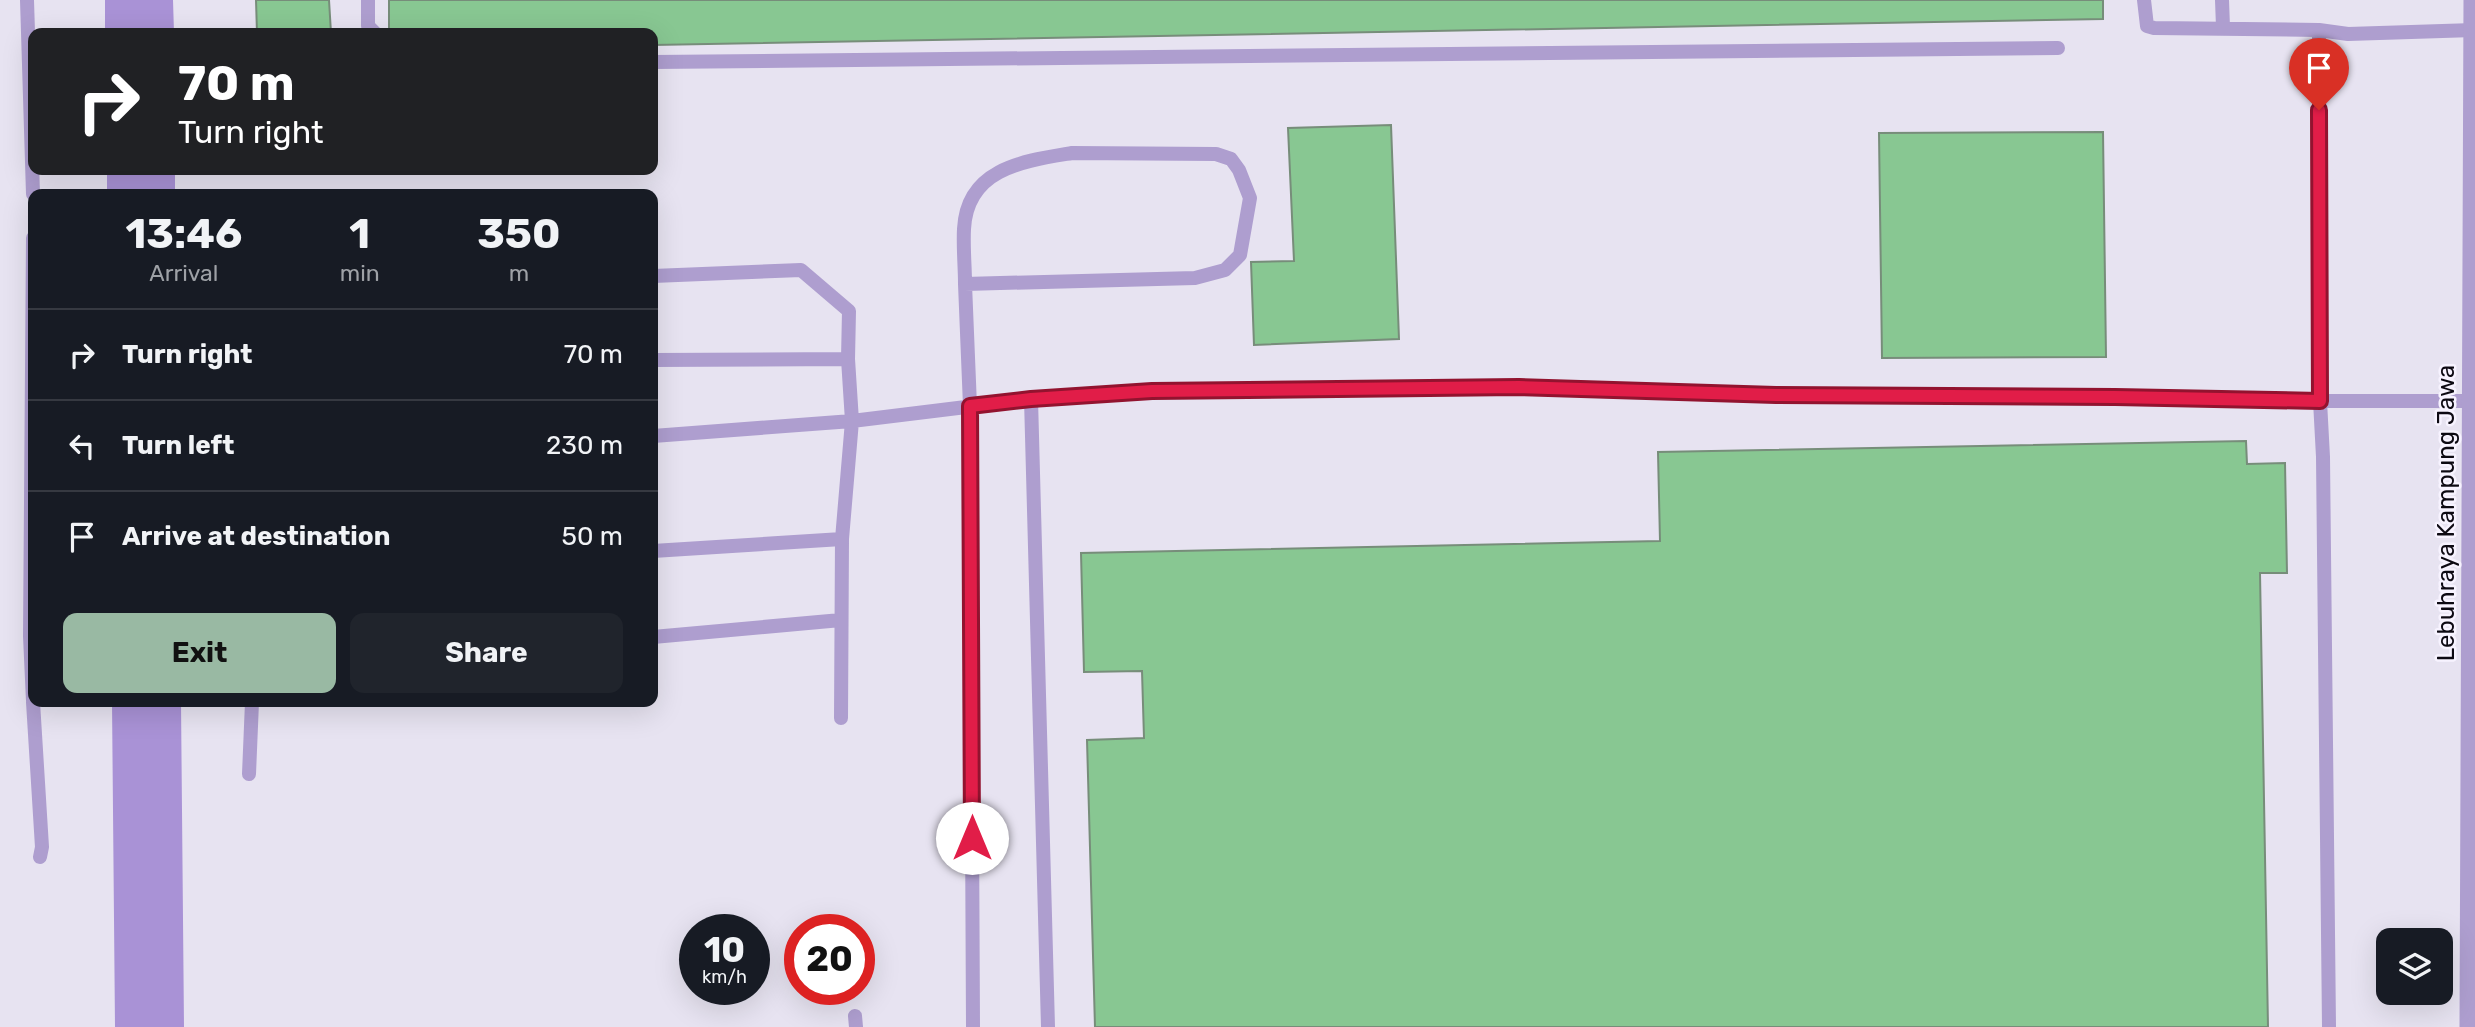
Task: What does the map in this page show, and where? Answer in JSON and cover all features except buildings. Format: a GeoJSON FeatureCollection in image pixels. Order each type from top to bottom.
{"type":"FeatureCollection","features":[{"type":"Feature","properties":{"kind":"street","name":"Lebuhraya Kampung Jawa"},"geometry":{"type":"LineString","coordinates":[[2470,1027],[2474,0]]}},
{"type":"Feature","properties":{"kind":"lane"},"geometry":{"type":"LineString","coordinates":[[27,0],[28,32]]}},
{"type":"Feature","properties":{"kind":"lane"},"geometry":{"type":"LineString","coordinates":[[368,0],[371,28]]}},
{"type":"Feature","properties":{"kind":"lane"},"geometry":{"type":"LineString","coordinates":[[2144,0],[2147,26],[2154,28],[2223,27],[2319,30],[2348,34],[2473,30]]}},
{"type":"Feature","properties":{"kind":"lane"},"geometry":{"type":"LineString","coordinates":[[2222,0],[2223,27]]}},
{"type":"Feature","properties":{"kind":"lane"},"geometry":{"type":"LineString","coordinates":[[2319,30],[2320,401],[2323,457],[2329,1027]]}},
{"type":"Feature","properties":{"kind":"lane"},"geometry":{"type":"LineString","coordinates":[[658,61],[2058,48]]}},
{"type":"Feature","properties":{"kind":"lane"},"geometry":{"type":"LineString","coordinates":[[965,284],[1195,278],[1225,270],[1240,256],[1250,198],[1239,170],[1231,159],[1216,153],[1072,153],[1023,161],[989,177],[971,199],[964,227],[965,284],[970,406],[973,1027]]}},
{"type":"Feature","properties":{"kind":"lane"},"geometry":{"type":"LineString","coordinates":[[658,276],[801,270],[849,311],[848,359],[852,421],[842,539],[841,718]]}},
{"type":"Feature","properties":{"kind":"lane"},"geometry":{"type":"LineString","coordinates":[[658,360],[848,359]]}},
{"type":"Feature","properties":{"kind":"lane"},"geometry":{"type":"LineString","coordinates":[[658,436],[852,421],[1031,399],[1152,391],[1519,387],[1776,395],[2474,402]]}},
{"type":"Feature","properties":{"kind":"lane"},"geometry":{"type":"LineString","coordinates":[[1031,399],[1048,1027]]}},
{"type":"Feature","properties":{"kind":"lane"},"geometry":{"type":"LineString","coordinates":[[658,551],[842,539]]}},
{"type":"Feature","properties":{"kind":"lane"},"geometry":{"type":"LineString","coordinates":[[658,637],[841,620]]}},
{"type":"Feature","properties":{"kind":"lane"},"geometry":{"type":"LineString","coordinates":[[33,707],[40,857]]}},
{"type":"Feature","properties":{"kind":"lane"},"geometry":{"type":"LineString","coordinates":[[249,774],[252,707]]}},
{"type":"Feature","properties":{"kind":"shaded area"},"geometry":{"type":"Polygon","coordinates":[[[0,0],[2475,0],[2475,1027],[0,1027],[0,0]]]}},
{"type":"Feature","properties":{"kind":"shaded area"},"geometry":{"type":"Polygon","coordinates":[[[105,0],[173,0],[174,28],[105,28],[105,0]]]}},
{"type":"Feature","properties":{"kind":"shaded area"},"geometry":{"type":"Polygon","coordinates":[[[107,175],[175,175],[175,189],[107,189],[107,175]]]}},
{"type":"Feature","properties":{"kind":"shaded area"},"geometry":{"type":"Polygon","coordinates":[[[112,707],[181,707],[184,1027],[115,1027],[112,707]]]}},
{"type":"Feature","properties":{"kind":"route"},"geometry":{"type":"LineString","coordinates":[[972,838],[970,406],[1152,391],[1519,387],[1776,395],[2320,401],[2319,110]]}}]}
